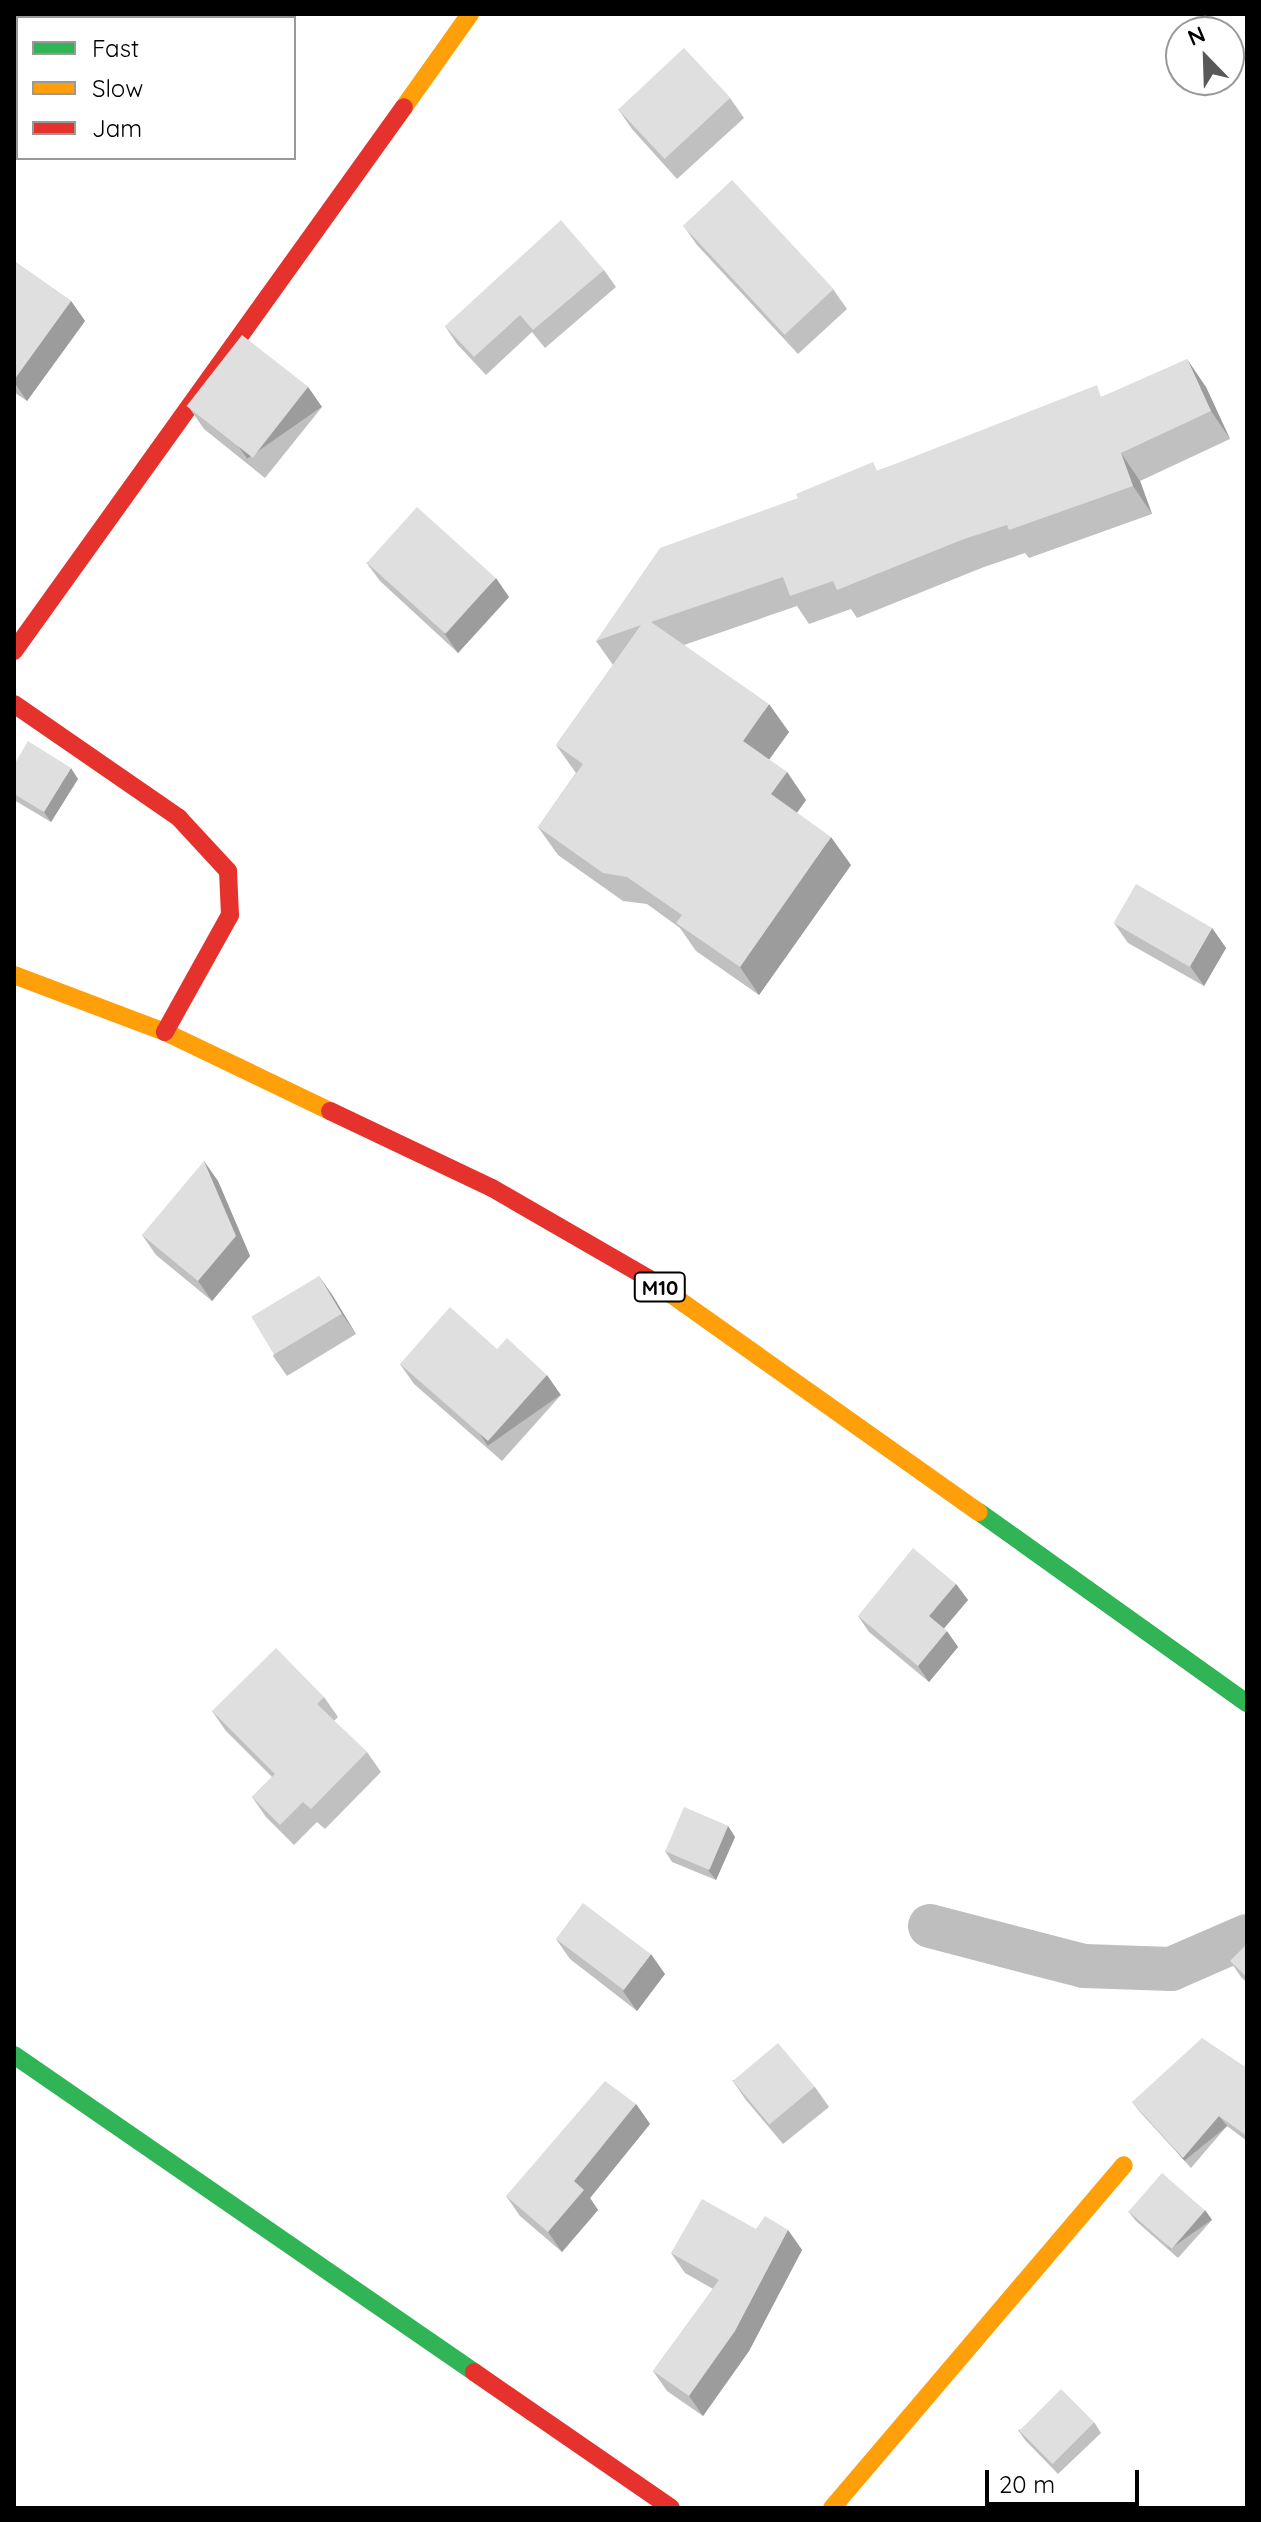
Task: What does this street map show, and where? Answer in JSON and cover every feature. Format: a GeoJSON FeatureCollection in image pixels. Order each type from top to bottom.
{"type":"FeatureCollection","features":[{"type":"Feature","properties":{"kind":"street"},"geometry":{"type":"LineString","coordinates":[[14,651],[470,14]]}},
{"type":"Feature","properties":{"kind":"street"},"geometry":{"type":"LineString","coordinates":[[14,704],[179,818],[228,871],[230,915],[165,1032]]}},
{"type":"Feature","properties":{"kind":"street","name":"M10"},"geometry":{"type":"LineString","coordinates":[[14,975],[165,1032],[492,1188],[634,1268],[1247,1703]]}},
{"type":"Feature","properties":{"kind":"street"},"geometry":{"type":"LineString","coordinates":[[930,1926],[1084,1966],[1171,1969],[1247,1936]]}},
{"type":"Feature","properties":{"kind":"street"},"geometry":{"type":"LineString","coordinates":[[14,2055],[671,2508]]}},
{"type":"Feature","properties":{"kind":"street"},"geometry":{"type":"LineString","coordinates":[[832,2508],[1124,2165]]}},
{"type":"Feature","properties":{"kind":"building"},"geometry":{"type":"Polygon","coordinates":[[[684,48],[730,98],[665,159],[618,109],[684,48]]]}},
{"type":"Feature","properties":{"kind":"building"},"geometry":{"type":"Polygon","coordinates":[[[732,180],[834,289],[785,335],[683,226],[732,180]]]}},
{"type":"Feature","properties":{"kind":"building"},"geometry":{"type":"Polygon","coordinates":[[[561,220],[604,270],[533,330],[520,315],[474,357],[445,326],[561,220]]]}},
{"type":"Feature","properties":{"kind":"building"},"geometry":{"type":"Polygon","coordinates":[[[14,261],[71,301],[14,380],[14,261]]]}},
{"type":"Feature","properties":{"kind":"building"},"geometry":{"type":"Polygon","coordinates":[[[242,335],[308,387],[253,458],[187,406],[242,335]]]}},
{"type":"Feature","properties":{"kind":"building"},"geometry":{"type":"Polygon","coordinates":[[[1187,359],[1211,411],[1121,453],[1133,486],[1009,530],[1007,525],[964,539],[837,590],[833,581],[790,596],[783,577],[651,622],[769,704],[743,741],[787,772],[771,794],[831,837],[740,967],[676,923],[682,915],[627,877],[603,873],[538,827],[583,764],[556,745],[641,625],[596,641],[660,548],[798,498],[796,494],[873,462],[877,471],[1097,385],[1101,397],[1187,359]]]}},
{"type":"Feature","properties":{"kind":"building"},"geometry":{"type":"Polygon","coordinates":[[[417,507],[496,578],[446,634],[367,563],[417,507]]]}},
{"type":"Feature","properties":{"kind":"building"},"geometry":{"type":"Polygon","coordinates":[[[28,741],[71,768],[44,812],[14,794],[14,765],[28,741]]]}},
{"type":"Feature","properties":{"kind":"building"},"geometry":{"type":"Polygon","coordinates":[[[1136,884],[1212,928],[1190,967],[1114,923],[1136,884]]]}},
{"type":"Feature","properties":{"kind":"building"},"geometry":{"type":"Polygon","coordinates":[[[204,1161],[236,1236],[198,1281],[142,1235],[204,1161]]]}},
{"type":"Feature","properties":{"kind":"building"},"geometry":{"type":"Polygon","coordinates":[[[319,1276],[342,1314],[274,1354],[251,1317],[319,1276]]]}},
{"type":"Feature","properties":{"kind":"building"},"geometry":{"type":"Polygon","coordinates":[[[450,1307],[497,1349],[507,1338],[547,1375],[488,1441],[400,1364],[450,1307]]]}},
{"type":"Feature","properties":{"kind":"building"},"geometry":{"type":"Polygon","coordinates":[[[913,1548],[956,1584],[929,1616],[947,1631],[918,1666],[858,1616],[913,1548]]]}},
{"type":"Feature","properties":{"kind":"building"},"geometry":{"type":"Polygon","coordinates":[[[276,1648],[324,1697],[317,1704],[367,1752],[311,1809],[303,1802],[280,1825],[252,1797],[275,1774],[212,1711],[276,1648]]]}},
{"type":"Feature","properties":{"kind":"building"},"geometry":{"type":"Polygon","coordinates":[[[684,1807],[728,1826],[709,1870],[665,1851],[684,1807]]]}},
{"type":"Feature","properties":{"kind":"building"},"geometry":{"type":"Polygon","coordinates":[[[583,1903],[651,1954],[624,1990],[556,1939],[583,1903]]]}},
{"type":"Feature","properties":{"kind":"building"},"geometry":{"type":"Polygon","coordinates":[[[1247,1944],[1247,1977],[1230,1961],[1247,1944]]]}},
{"type":"Feature","properties":{"kind":"building"},"geometry":{"type":"Polygon","coordinates":[[[1202,2038],[1247,2068],[1247,2136],[1219,2116],[1183,2158],[1132,2102],[1202,2038]]]}},
{"type":"Feature","properties":{"kind":"building"},"geometry":{"type":"Polygon","coordinates":[[[778,2043],[815,2087],[769,2125],[733,2081],[778,2043]]]}},
{"type":"Feature","properties":{"kind":"building"},"geometry":{"type":"Polygon","coordinates":[[[605,2081],[636,2104],[574,2181],[584,2190],[548,2232],[506,2196],[605,2081]]]}},
{"type":"Feature","properties":{"kind":"building"},"geometry":{"type":"Polygon","coordinates":[[[1162,2173],[1205,2210],[1172,2249],[1129,2211],[1162,2173]]]}},
{"type":"Feature","properties":{"kind":"building"},"geometry":{"type":"Polygon","coordinates":[[[702,2199],[756,2229],[765,2216],[788,2230],[735,2331],[689,2396],[653,2371],[719,2280],[671,2253],[702,2199]]]}},
{"type":"Feature","properties":{"kind":"building"},"geometry":{"type":"Polygon","coordinates":[[[1061,2389],[1094,2422],[1053,2464],[1019,2431],[1061,2389]]]}},
{"type":"Feature","properties":{"kind":"traffic: fast"},"geometry":{"type":"LineString","coordinates":[[979,1512],[1247,1703]]}},
{"type":"Feature","properties":{"kind":"traffic: fast"},"geometry":{"type":"LineString","coordinates":[[14,2055],[474,2372]]}},
{"type":"Feature","properties":{"kind":"traffic: slow"},"geometry":{"type":"LineString","coordinates":[[404,107],[470,14]]}},
{"type":"Feature","properties":{"kind":"traffic: slow"},"geometry":{"type":"LineString","coordinates":[[14,975],[165,1032],[330,1111]]}},
{"type":"Feature","properties":{"kind":"traffic: slow"},"geometry":{"type":"LineString","coordinates":[[648,1278],[979,1512]]}},
{"type":"Feature","properties":{"kind":"traffic: slow"},"geometry":{"type":"LineString","coordinates":[[832,2508],[1124,2165]]}},
{"type":"Feature","properties":{"kind":"traffic: jam"},"geometry":{"type":"LineString","coordinates":[[14,651],[404,107]]}},
{"type":"Feature","properties":{"kind":"traffic: jam"},"geometry":{"type":"LineString","coordinates":[[14,704],[179,818],[228,871],[230,915],[165,1032]]}},
{"type":"Feature","properties":{"kind":"traffic: jam"},"geometry":{"type":"LineString","coordinates":[[330,1111],[492,1188],[648,1278]]}},
{"type":"Feature","properties":{"kind":"traffic: jam"},"geometry":{"type":"LineString","coordinates":[[474,2372],[671,2508]]}}]}
